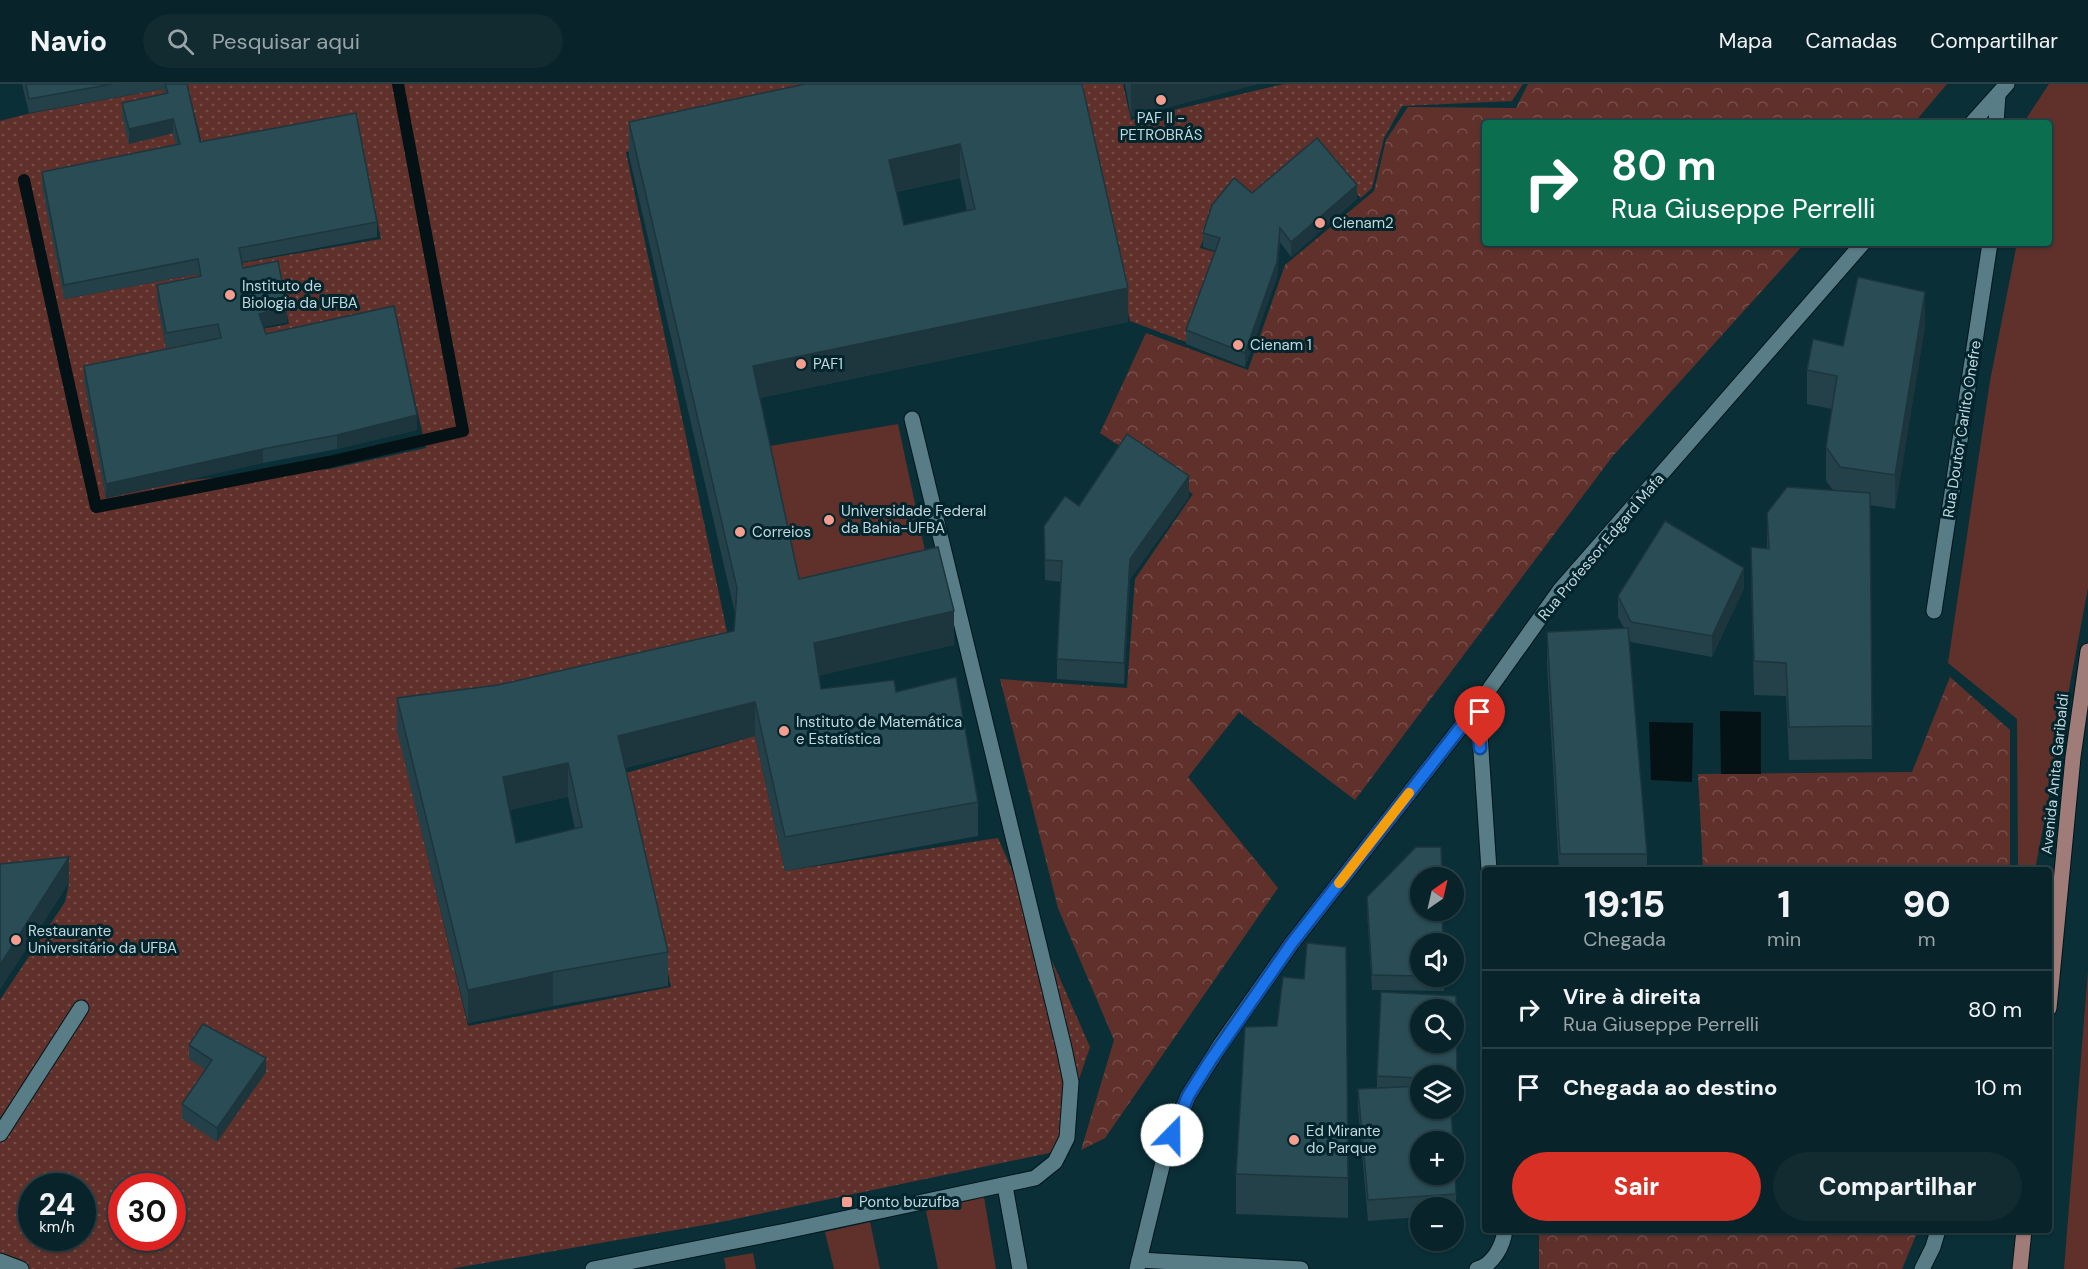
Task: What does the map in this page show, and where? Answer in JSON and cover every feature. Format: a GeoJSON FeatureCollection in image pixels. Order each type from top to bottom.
{"type":"FeatureCollection","features":[{"type":"Feature","properties":{"kind":"main road","name":"Avenida Anita Garibaldi"},"geometry":{"type":"LineString","coordinates":[[2052,981],[2073,757],[2088,651]]}},
{"type":"Feature","properties":{"kind":"main road"},"geometry":{"type":"LineString","coordinates":[[2018,1266],[2024,1233]]}},
{"type":"Feature","properties":{"kind":"street"},"geometry":{"type":"LineString","coordinates":[[1975,120],[2002,89]]}},
{"type":"Feature","properties":{"kind":"street"},"geometry":{"type":"LineString","coordinates":[[1997,120],[2002,89]]}},
{"type":"Feature","properties":{"kind":"street","name":"Rua Professor Edgard Mafa"},"geometry":{"type":"LineString","coordinates":[[1138,1264],[1165,1154],[1193,1088],[1292,943],[1478,705],[1560,590],[1860,246]]}},
{"type":"Feature","properties":{"kind":"street","name":"Rua Doutor Carlito Onefre"},"geometry":{"type":"LineString","coordinates":[[1934,611],[1986,246]]}},
{"type":"Feature","properties":{"kind":"street"},"geometry":{"type":"LineString","coordinates":[[593,1269],[1035,1178],[1055,1162],[1067,1138],[1071,1082],[1064,1048],[912,419]]}},
{"type":"Feature","properties":{"kind":"street"},"geometry":{"type":"LineString","coordinates":[[1478,705],[1489,867]]}},
{"type":"Feature","properties":{"kind":"street"},"geometry":{"type":"LineString","coordinates":[[2052,945],[2057,935]]}},
{"type":"Feature","properties":{"kind":"street"},"geometry":{"type":"LineString","coordinates":[[0,1134],[81,1008]]}},
{"type":"Feature","properties":{"kind":"street"},"geometry":{"type":"LineString","coordinates":[[1005,1186],[1020,1269]]}},
{"type":"Feature","properties":{"kind":"street"},"geometry":{"type":"LineString","coordinates":[[1476,1269],[1481,1268],[1497,1255],[1505,1233]]}},
{"type":"Feature","properties":{"kind":"street"},"geometry":{"type":"LineString","coordinates":[[1922,1269],[1937,1233]]}},
{"type":"Feature","properties":{"kind":"street"},"geometry":{"type":"LineString","coordinates":[[0,1261],[21,1269]]}},
{"type":"Feature","properties":{"kind":"street"},"geometry":{"type":"LineString","coordinates":[[1138,1264],[1301,1269]]}},
{"type":"Feature","properties":{"kind":"green space"},"geometry":{"type":"Polygon","coordinates":[[[187,84],[954,84],[626,152],[734,665],[398,732],[468,1026],[671,987],[626,773],[755,736],[785,871],[998,838],[1090,1047],[1054,1152],[716,1223],[450,1269],[0,1269],[0,1000],[65,902],[69,884],[0,890],[0,121],[163,89],[168,108],[123,117],[129,143],[173,133],[180,158],[64,299],[198,274],[201,290],[157,299],[166,347],[218,338],[221,352],[84,380],[106,498],[190,480],[330,469],[426,448],[397,323],[267,347],[262,329],[289,324],[279,275],[245,282],[241,263],[381,239],[358,125],[204,152],[187,84]]]}},
{"type":"Feature","properties":{"kind":"green space"},"geometry":{"type":"Polygon","coordinates":[[[1076,84],[1123,84],[1131,120],[1284,84],[1523,84],[1512,101],[1402,106],[1384,138],[1372,188],[1361,198],[1315,150],[1251,205],[1211,218],[1200,248],[1218,253],[1186,342],[1130,321],[1076,84]]]}},
{"type":"Feature","properties":{"kind":"green space"},"geometry":{"type":"Polygon","coordinates":[[[1528,84],[1947,84],[1917,120],[1482,120],[1482,246],[1802,246],[1612,457],[1355,800],[1239,712],[1188,777],[1278,888],[1105,1138],[1081,1150],[1114,1040],[1058,908],[1000,679],[1127,688],[1135,579],[1193,494],[1100,433],[1146,333],[1248,370],[1285,265],[1374,191],[1386,140],[1408,107],[1516,108],[1528,84]]]}},
{"type":"Feature","properties":{"kind":"green space"},"geometry":{"type":"Polygon","coordinates":[[[2049,84],[2088,84],[2088,588],[2036,867],[2018,867],[2017,719],[1948,663],[1990,381],[2016,246],[2052,246],[2052,120],[2026,119],[2049,84]]]}},
{"type":"Feature","properties":{"kind":"green space"},"geometry":{"type":"Polygon","coordinates":[[[898,424],[930,574],[803,600],[770,446],[898,424]]]}},
{"type":"Feature","properties":{"kind":"green space"},"geometry":{"type":"Polygon","coordinates":[[[1950,677],[2010,730],[2010,867],[1703,867],[1698,774],[1912,772],[1950,677]]]}},
{"type":"Feature","properties":{"kind":"green space"},"geometry":{"type":"Polygon","coordinates":[[[2088,971],[2088,1269],[2064,1269],[2088,971]]]}},
{"type":"Feature","properties":{"kind":"green space"},"geometry":{"type":"Polygon","coordinates":[[[984,1197],[996,1269],[938,1269],[926,1211],[984,1197]]]}},
{"type":"Feature","properties":{"kind":"green space"},"geometry":{"type":"Polygon","coordinates":[[[870,1222],[880,1269],[834,1269],[825,1232],[870,1222]]]}},
{"type":"Feature","properties":{"kind":"green space"},"geometry":{"type":"Polygon","coordinates":[[[1539,1233],[1917,1233],[1902,1269],[1539,1269],[1539,1233]]]}},
{"type":"Feature","properties":{"kind":"green space"},"geometry":{"type":"Polygon","coordinates":[[[753,1253],[756,1269],[726,1269],[724,1258],[753,1253]]]}},
{"type":"Feature","properties":{"kind":"shaded area"},"geometry":{"type":"Polygon","coordinates":[[[1720,711],[1761,712],[1761,774],[1721,774],[1720,711]]]}},
{"type":"Feature","properties":{"kind":"shaded area"},"geometry":{"type":"Polygon","coordinates":[[[1649,722],[1693,723],[1692,782],[1651,780],[1649,722]]]}},
{"type":"Feature","properties":{"kind":"building"},"geometry":{"type":"Polygon","coordinates":[[[26,84],[112,84],[29,99],[26,84]]]}},
{"type":"Feature","properties":{"kind":"building","name":"Instituto de Biologia da UFBA"},"geometry":{"type":"Polygon","coordinates":[[[165,84],[187,84],[200,142],[356,113],[377,222],[239,248],[243,268],[278,261],[287,307],[259,314],[266,334],[394,306],[417,415],[337,435],[106,484],[84,366],[221,338],[218,324],[166,333],[157,285],[201,276],[198,259],[64,285],[42,172],[180,144],[173,119],[129,129],[122,103],[168,93],[165,84]]]}},
{"type":"Feature","properties":{"kind":"building"},"geometry":{"type":"Polygon","coordinates":[[[805,84],[1082,84],[1128,288],[753,366],[799,579],[938,547],[954,611],[814,643],[821,689],[894,680],[896,692],[956,677],[978,802],[785,837],[755,702],[618,736],[668,952],[553,972],[468,990],[397,698],[498,685],[734,631],[737,588],[629,122],[805,84]],[[960,144],[889,160],[904,225],[975,209],[960,144]],[[568,763],[503,777],[516,843],[582,827],[568,763]]]}},
{"type":"Feature","properties":{"kind":"building"},"geometry":{"type":"Polygon","coordinates":[[[1317,138],[1357,185],[1291,242],[1280,228],[1277,262],[1245,353],[1186,330],[1220,238],[1203,233],[1212,205],[1234,178],[1252,193],[1317,138]]]}},
{"type":"Feature","properties":{"kind":"building"},"geometry":{"type":"Polygon","coordinates":[[[1858,277],[1925,292],[1895,475],[1840,467],[1826,447],[1837,376],[1807,370],[1813,339],[1843,346],[1858,277]]]}},
{"type":"Feature","properties":{"kind":"building"},"geometry":{"type":"Polygon","coordinates":[[[1127,434],[1189,476],[1130,559],[1124,663],[1057,659],[1062,561],[1045,560],[1044,526],[1065,496],[1079,506],[1127,434]]]}},
{"type":"Feature","properties":{"kind":"building"},"geometry":{"type":"Polygon","coordinates":[[[1787,487],[1870,493],[1872,726],[1789,727],[1786,663],[1754,661],[1751,547],[1769,549],[1767,513],[1787,487]]]}},
{"type":"Feature","properties":{"kind":"building"},"geometry":{"type":"Polygon","coordinates":[[[1665,521],[1744,568],[1712,636],[1631,622],[1618,596],[1665,521]]]}},
{"type":"Feature","properties":{"kind":"building"},"geometry":{"type":"Polygon","coordinates":[[[1628,628],[1647,854],[1560,854],[1547,632],[1628,628]]]}},
{"type":"Feature","properties":{"kind":"building"},"geometry":{"type":"Polygon","coordinates":[[[1416,847],[1441,847],[1442,867],[1410,867],[1410,921],[1442,921],[1443,933],[1410,933],[1410,976],[1372,975],[1367,897],[1416,847]]]}},
{"type":"Feature","properties":{"kind":"building"},"geometry":{"type":"Polygon","coordinates":[[[69,857],[0,965],[0,864],[69,857]]]}},
{"type":"Feature","properties":{"kind":"building","name":"Ed Mirante do Parque"},"geometry":{"type":"Polygon","coordinates":[[[1307,943],[1346,947],[1348,1178],[1236,1174],[1245,1027],[1277,1026],[1283,977],[1304,979],[1307,943]]]}},
{"type":"Feature","properties":{"kind":"building"},"geometry":{"type":"Polygon","coordinates":[[[1381,992],[1456,996],[1456,999],[1410,999],[1410,1053],[1457,1053],[1457,1065],[1410,1065],[1410,1078],[1377,1076],[1381,992]]]}},
{"type":"Feature","properties":{"kind":"building"},"geometry":{"type":"Polygon","coordinates":[[[203,1024],[266,1058],[217,1128],[182,1104],[212,1060],[189,1045],[203,1024]]]}},
{"type":"Feature","properties":{"kind":"building"},"geometry":{"type":"Polygon","coordinates":[[[1410,1086],[1410,1119],[1452,1119],[1452,1131],[1410,1131],[1410,1185],[1456,1185],[1456,1194],[1368,1200],[1358,1089],[1410,1086]]]}},
{"type":"Feature","properties":{"kind":"waterway"},"geometry":{"type":"LineString","coordinates":[[24,180],[96,507],[329,462],[463,431],[398,84]]}},
{"type":"Feature","properties":{"kind":"slow traffic"},"geometry":{"type":"LineString","coordinates":[[1339,883],[1409,793]]}},
{"type":"Feature","properties":{"kind":"place","name":"PAF II - PETROBRÁS"},"geometry":{"type":"Point","coordinates":[1161,100]}},
{"type":"Feature","properties":{"kind":"place","name":"Cienam2"},"geometry":{"type":"Point","coordinates":[1320,223]}},
{"type":"Feature","properties":{"kind":"place","name":"Instituto de Biologia da UFBA"},"geometry":{"type":"Point","coordinates":[230,295]}},
{"type":"Feature","properties":{"kind":"place","name":"Cienam 1"},"geometry":{"type":"Point","coordinates":[1238,345]}},
{"type":"Feature","properties":{"kind":"place","name":"PAF1"},"geometry":{"type":"Point","coordinates":[801,364]}},
{"type":"Feature","properties":{"kind":"place","name":"Universidade Federal da Bahia-UFBA"},"geometry":{"type":"Point","coordinates":[829,520]}},
{"type":"Feature","properties":{"kind":"place","name":"Correios"},"geometry":{"type":"Point","coordinates":[740,532]}},
{"type":"Feature","properties":{"kind":"place","name":"Instituto de Matemática e Estatística"},"geometry":{"type":"Point","coordinates":[784,731]}},
{"type":"Feature","properties":{"kind":"place","name":"Restaurante Universitário da UFBA"},"geometry":{"type":"Point","coordinates":[16,940]}},
{"type":"Feature","properties":{"kind":"place","name":"Ed Mirante do Parque"},"geometry":{"type":"Point","coordinates":[1294,1140]}},
{"type":"Feature","properties":{"kind":"place","name":"Ponto buzufba"},"geometry":{"type":"Point","coordinates":[847,1202]}},
{"type":"Feature","properties":{"kind":"route"},"geometry":{"type":"LineString","coordinates":[[1172,1135],[1188,1096],[1221,1044],[1292,943],[1478,705],[1480,748]]}}]}
